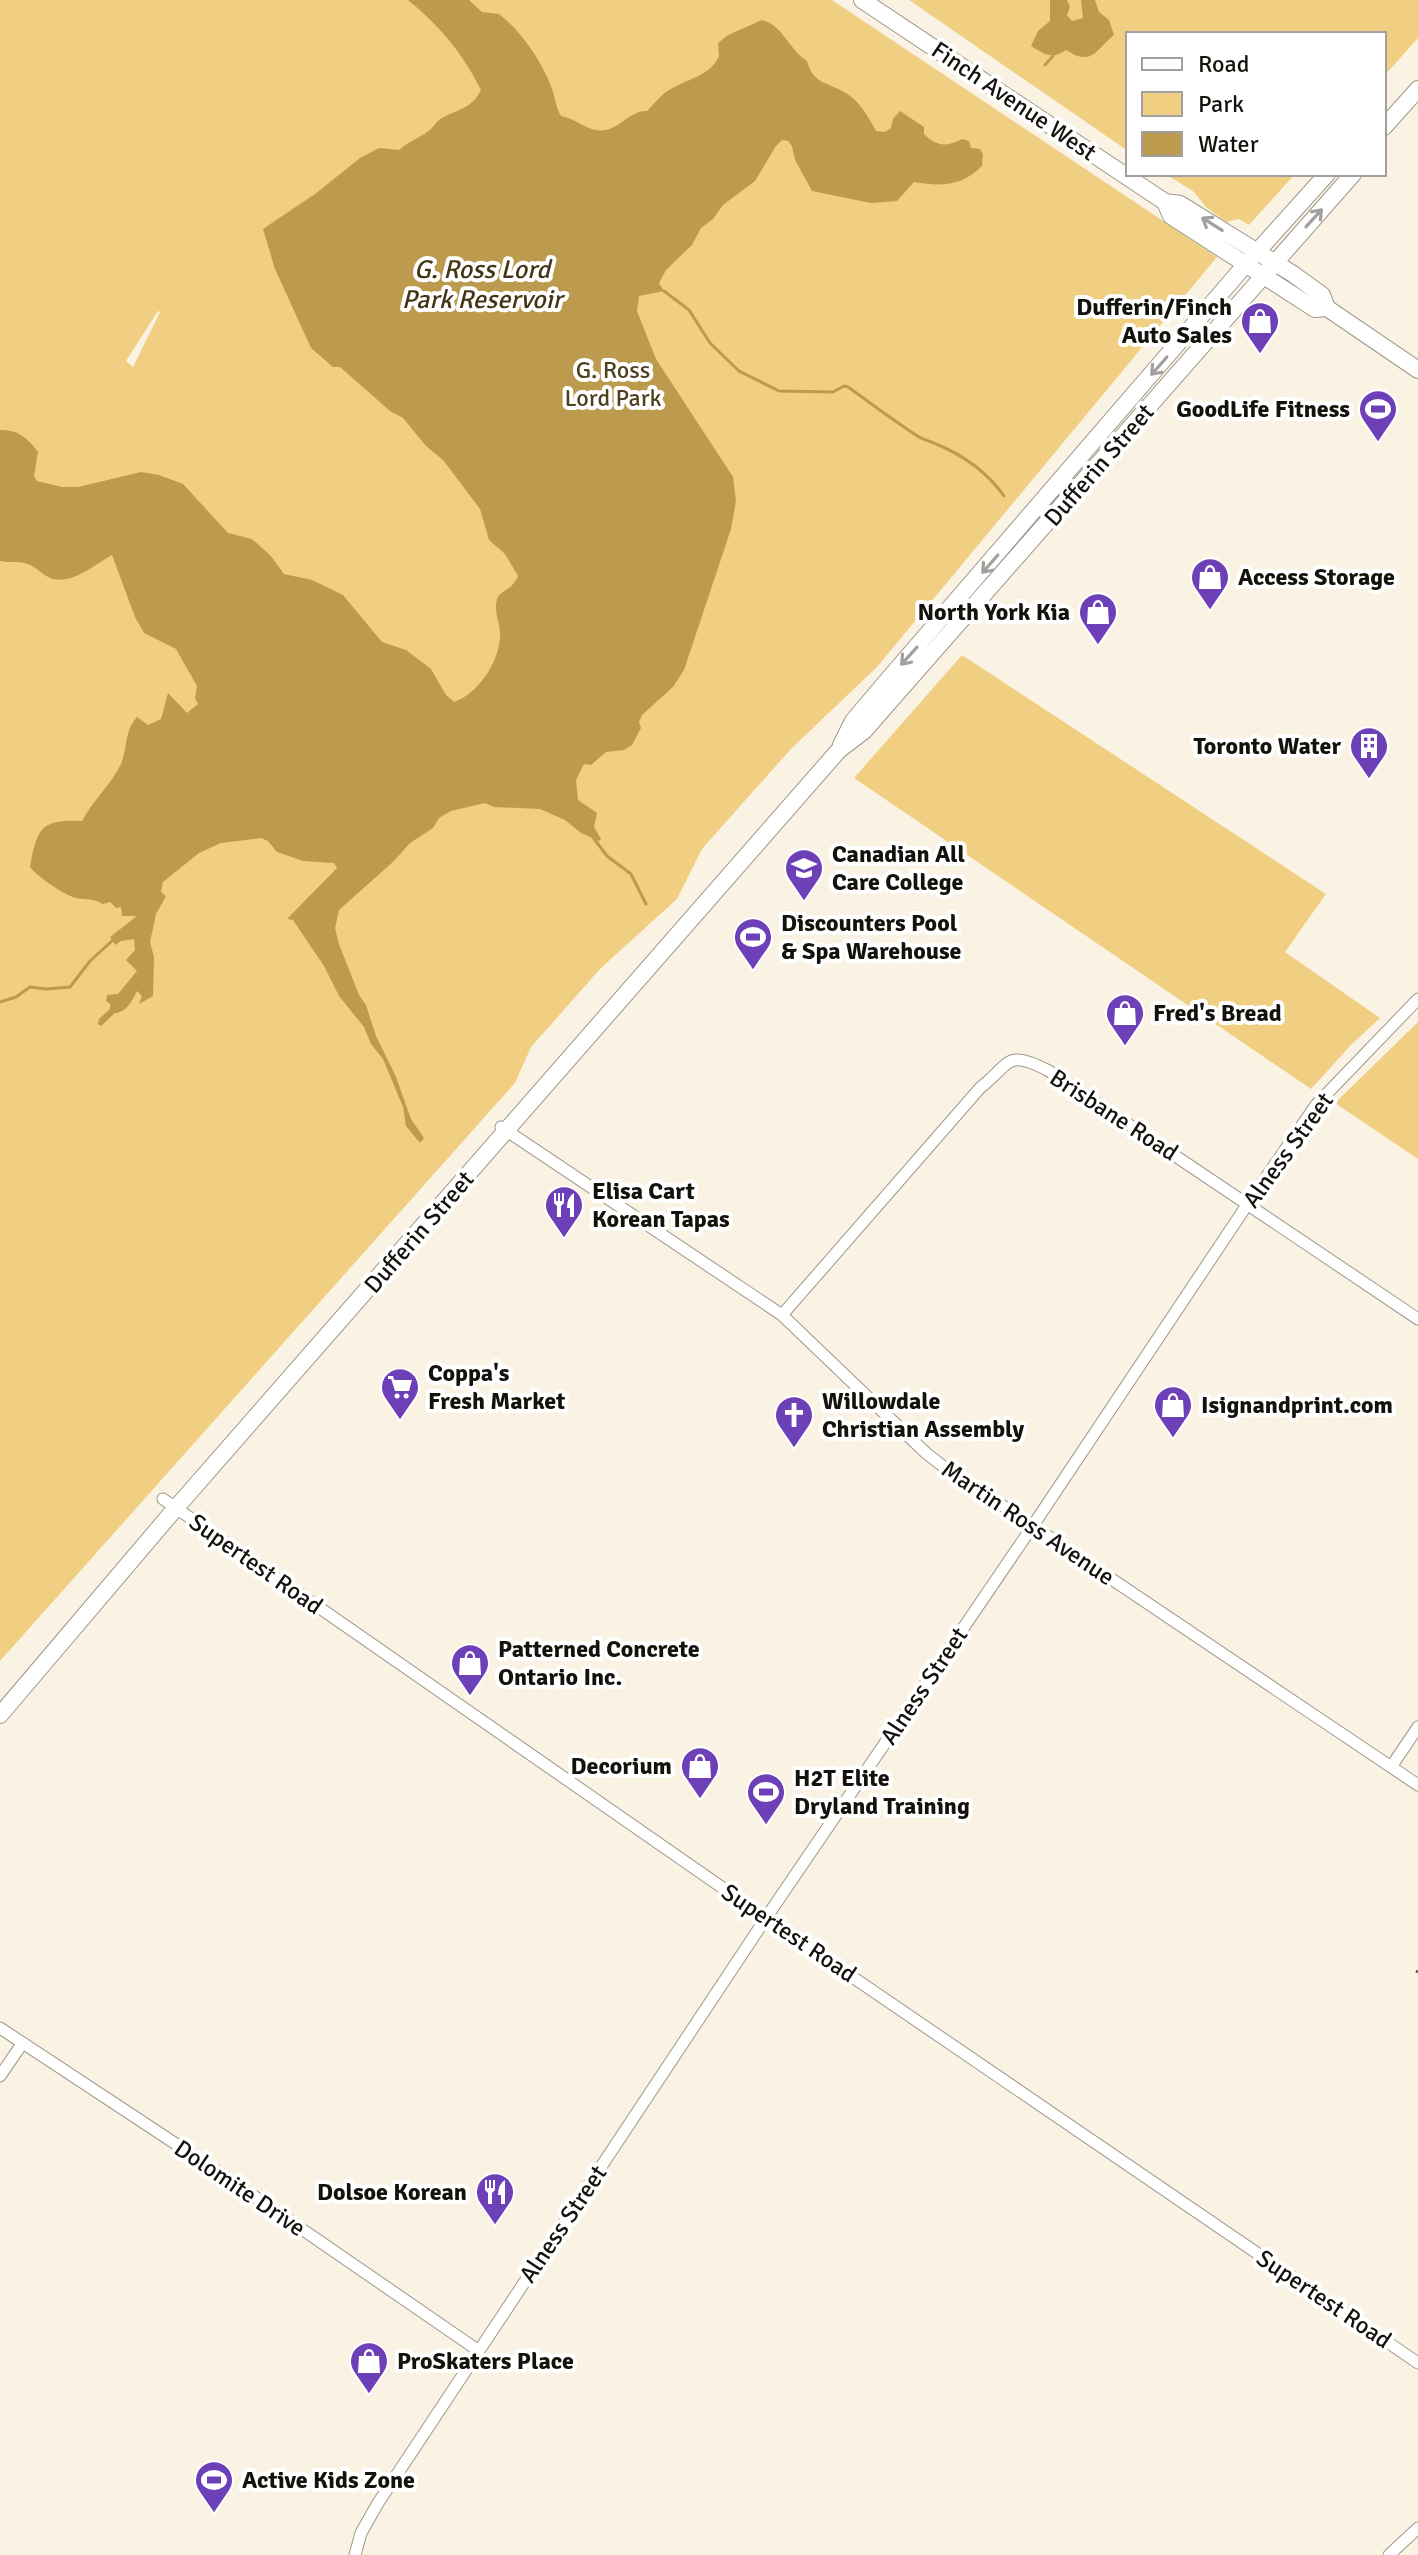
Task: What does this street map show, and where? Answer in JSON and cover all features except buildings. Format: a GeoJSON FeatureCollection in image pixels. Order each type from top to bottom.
{"type":"FeatureCollection","features":[{"type":"Feature","properties":{"kind":"main road","name":"Finch Avenue West"},"geometry":{"type":"LineString","coordinates":[[862,0],[1165,202],[1171,216],[1252,258],[1274,262],[1322,295],[1327,308],[1418,370]]}},
{"type":"Feature","properties":{"kind":"main road"},"geometry":{"type":"LineString","coordinates":[[1386,125],[1418,89]]}},
{"type":"Feature","properties":{"kind":"main road","name":"Dufferin Street"},"geometry":{"type":"LineString","coordinates":[[839,750],[853,721],[1325,176]]}},
{"type":"Feature","properties":{"kind":"main road","name":"Dufferin Street"},"geometry":{"type":"LineString","coordinates":[[0,1715],[169,1504],[839,750],[864,731],[997,582],[1351,176]]}},
{"type":"Feature","properties":{"kind":"main road","name":"Finch Avenue West"},"geometry":{"type":"LineString","coordinates":[[1252,258],[1263,275],[1315,309],[1327,308]]}},
{"type":"Feature","properties":{"kind":"street","name":"Alness Street"},"geometry":{"type":"LineString","coordinates":[[355,2555],[361,2533],[378,2503],[766,1918],[1247,1205],[1316,1105],[1418,999]]}},
{"type":"Feature","properties":{"kind":"street","name":"Brisbane Road"},"geometry":{"type":"LineString","coordinates":[[782,1315],[980,1088],[1002,1064],[1015,1059],[1035,1063],[1049,1071],[1418,1319]]}},
{"type":"Feature","properties":{"kind":"street","name":"Martin Ross Avenue"},"geometry":{"type":"LineString","coordinates":[[504,1129],[782,1315],[926,1453],[963,1482],[1418,1785]]}},
{"type":"Feature","properties":{"kind":"street","name":"Supertest Road"},"geometry":{"type":"LineString","coordinates":[[169,1504],[766,1918],[1418,2363]]}},
{"type":"Feature","properties":{"kind":"street"},"geometry":{"type":"LineString","coordinates":[[1391,1767],[1418,1727]]}},
{"type":"Feature","properties":{"kind":"street","name":"Dolomite Drive"},"geometry":{"type":"LineString","coordinates":[[0,2028],[232,2181],[479,2351]]}},
{"type":"Feature","properties":{"kind":"street"},"geometry":{"type":"LineString","coordinates":[[0,2076],[22,2044]]}},
{"type":"Feature","properties":{"kind":"street"},"geometry":{"type":"LineString","coordinates":[[1389,2555],[1418,2528]]}},
{"type":"Feature","properties":{"kind":"green space","name":"G. Ross Lord Park"},"geometry":{"type":"Polygon","coordinates":[[[0,0],[832,0],[1217,257],[877,667],[791,749],[702,849],[677,899],[600,969],[531,1047],[515,1083],[0,1661],[0,0]],[[160,312],[126,361],[133,367],[160,312]]]}},
{"type":"Feature","properties":{"kind":"green space"},"geometry":{"type":"Polygon","coordinates":[[[909,0],[1418,0],[1418,38],[1386,74],[1386,32],[1126,32],[1126,150],[909,0]]]}},
{"type":"Feature","properties":{"kind":"green space"},"geometry":{"type":"Polygon","coordinates":[[[1168,176],[1293,176],[1249,225],[1239,219],[1226,222],[1206,207],[1193,191],[1168,176]]]}},
{"type":"Feature","properties":{"kind":"green space"},"geometry":{"type":"Polygon","coordinates":[[[962,655],[1326,894],[1285,952],[1380,1018],[1311,1089],[854,778],[962,655]]]}},
{"type":"Feature","properties":{"kind":"green space"},"geometry":{"type":"Polygon","coordinates":[[[1418,1022],[1418,1159],[1335,1103],[1418,1022]]]}},
{"type":"Feature","properties":{"kind":"water","name":"G. Ross Lord Park Reservoir"},"geometry":{"type":"Polygon","coordinates":[[[408,0],[469,0],[482,12],[499,14],[524,39],[538,60],[561,116],[593,129],[610,129],[636,113],[647,111],[666,92],[710,69],[719,56],[718,43],[728,35],[762,20],[781,32],[807,61],[817,78],[854,99],[876,131],[885,132],[891,128],[893,119],[900,111],[924,127],[924,134],[933,141],[947,144],[962,139],[969,141],[971,148],[980,149],[983,154],[982,166],[967,178],[942,184],[914,182],[897,201],[871,203],[812,191],[795,160],[792,146],[782,140],[755,181],[723,205],[713,219],[701,228],[692,245],[666,270],[659,283],[664,291],[639,296],[637,311],[656,359],[733,477],[736,501],[731,529],[684,670],[673,687],[642,715],[639,722],[641,728],[632,745],[624,750],[606,752],[591,765],[584,764],[576,780],[578,800],[597,813],[594,827],[601,839],[599,841],[540,809],[494,807],[485,803],[451,811],[410,843],[339,910],[335,928],[339,944],[411,1119],[424,1138],[420,1143],[406,1126],[403,1107],[383,1059],[371,1044],[364,1027],[339,996],[324,966],[293,920],[287,919],[337,868],[334,863],[303,861],[277,852],[261,838],[221,843],[199,853],[163,882],[161,892],[166,896],[156,914],[150,942],[154,957],[153,996],[139,1004],[142,996],[137,991],[126,1008],[101,1026],[98,1024],[110,1009],[107,995],[118,994],[137,971],[126,960],[135,950],[134,939],[115,945],[110,937],[137,916],[122,916],[121,907],[116,908],[110,902],[103,904],[73,897],[50,884],[30,867],[35,843],[39,834],[50,824],[82,821],[121,764],[130,728],[137,717],[148,725],[161,719],[168,693],[187,713],[198,704],[195,698],[197,686],[176,649],[144,633],[112,555],[84,572],[61,580],[49,578],[25,563],[0,561],[0,430],[22,435],[38,452],[34,476],[37,481],[78,487],[141,472],[183,484],[228,533],[252,539],[271,556],[284,574],[312,580],[343,595],[382,642],[406,650],[431,669],[446,695],[454,702],[471,692],[486,676],[499,647],[497,599],[518,576],[505,554],[489,540],[480,509],[443,460],[426,446],[403,418],[390,411],[340,367],[333,367],[311,348],[275,269],[263,229],[315,194],[360,158],[379,148],[399,150],[427,132],[440,119],[468,105],[481,90],[440,30],[408,0]]]}},
{"type":"Feature","properties":{"kind":"water"},"geometry":{"type":"Polygon","coordinates":[[[1050,0],[1067,0],[1070,7],[1067,15],[1072,21],[1083,18],[1081,0],[1095,0],[1099,12],[1109,20],[1114,35],[1088,57],[1066,50],[1052,55],[1040,51],[1031,46],[1038,31],[1050,21],[1050,0]]]}},
{"type":"Feature","properties":{"kind":"waterway"},"geometry":{"type":"LineString","coordinates":[[1045,65],[1053,53]]}},
{"type":"Feature","properties":{"kind":"waterway"},"geometry":{"type":"LineString","coordinates":[[664,291],[689,310],[710,343],[739,371],[779,391],[833,392],[848,387],[919,437],[946,448],[974,465],[1004,496]]}},
{"type":"Feature","properties":{"kind":"waterway"},"geometry":{"type":"LineString","coordinates":[[592,836],[607,856],[631,874],[646,904]]}},
{"type":"Feature","properties":{"kind":"waterway"},"geometry":{"type":"LineString","coordinates":[[0,1002],[16,997],[30,987],[70,987],[90,961],[113,940]]}},
{"type":"Feature","properties":{"kind":"place","name":"Dufferin/Finch Auto Sales"},"geometry":{"type":"Point","coordinates":[1260,355]}},
{"type":"Feature","properties":{"kind":"place","name":"GoodLife Fitness"},"geometry":{"type":"Point","coordinates":[1378,443]}},
{"type":"Feature","properties":{"kind":"place","name":"Access Storage"},"geometry":{"type":"Point","coordinates":[1210,611]}},
{"type":"Feature","properties":{"kind":"place","name":"North York Kia"},"geometry":{"type":"Point","coordinates":[1098,646]}},
{"type":"Feature","properties":{"kind":"place","name":"Toronto Water"},"geometry":{"type":"Point","coordinates":[1369,780]}},
{"type":"Feature","properties":{"kind":"place","name":"Canadian All Care College"},"geometry":{"type":"Point","coordinates":[804,902]}},
{"type":"Feature","properties":{"kind":"place","name":"Discounters Pool & Spa Warehouse"},"geometry":{"type":"Point","coordinates":[753,971]}},
{"type":"Feature","properties":{"kind":"place","name":"Fred's Bread"},"geometry":{"type":"Point","coordinates":[1125,1047]}},
{"type":"Feature","properties":{"kind":"place","name":"Elisa Cart Korean Tapas"},"geometry":{"type":"Point","coordinates":[564,1239]}},
{"type":"Feature","properties":{"kind":"place","name":"Coppa's Fresh Market"},"geometry":{"type":"Point","coordinates":[400,1421]}},
{"type":"Feature","properties":{"kind":"place","name":"Isignandprint.com"},"geometry":{"type":"Point","coordinates":[1173,1439]}},
{"type":"Feature","properties":{"kind":"place","name":"Willowdale Christian Assembly"},"geometry":{"type":"Point","coordinates":[794,1449]}},
{"type":"Feature","properties":{"kind":"place","name":"Patterned Concrete Ontario Inc."},"geometry":{"type":"Point","coordinates":[470,1697]}},
{"type":"Feature","properties":{"kind":"place","name":"Decorium"},"geometry":{"type":"Point","coordinates":[700,1800]}},
{"type":"Feature","properties":{"kind":"place","name":"H2T Elite Dryland Training"},"geometry":{"type":"Point","coordinates":[766,1826]}},
{"type":"Feature","properties":{"kind":"place","name":"Dolsoe Korean"},"geometry":{"type":"Point","coordinates":[495,2226]}},
{"type":"Feature","properties":{"kind":"place","name":"ProSkaters Place"},"geometry":{"type":"Point","coordinates":[369,2395]}},
{"type":"Feature","properties":{"kind":"place","name":"Active Kids Zone"},"geometry":{"type":"Point","coordinates":[214,2514]}}]}
